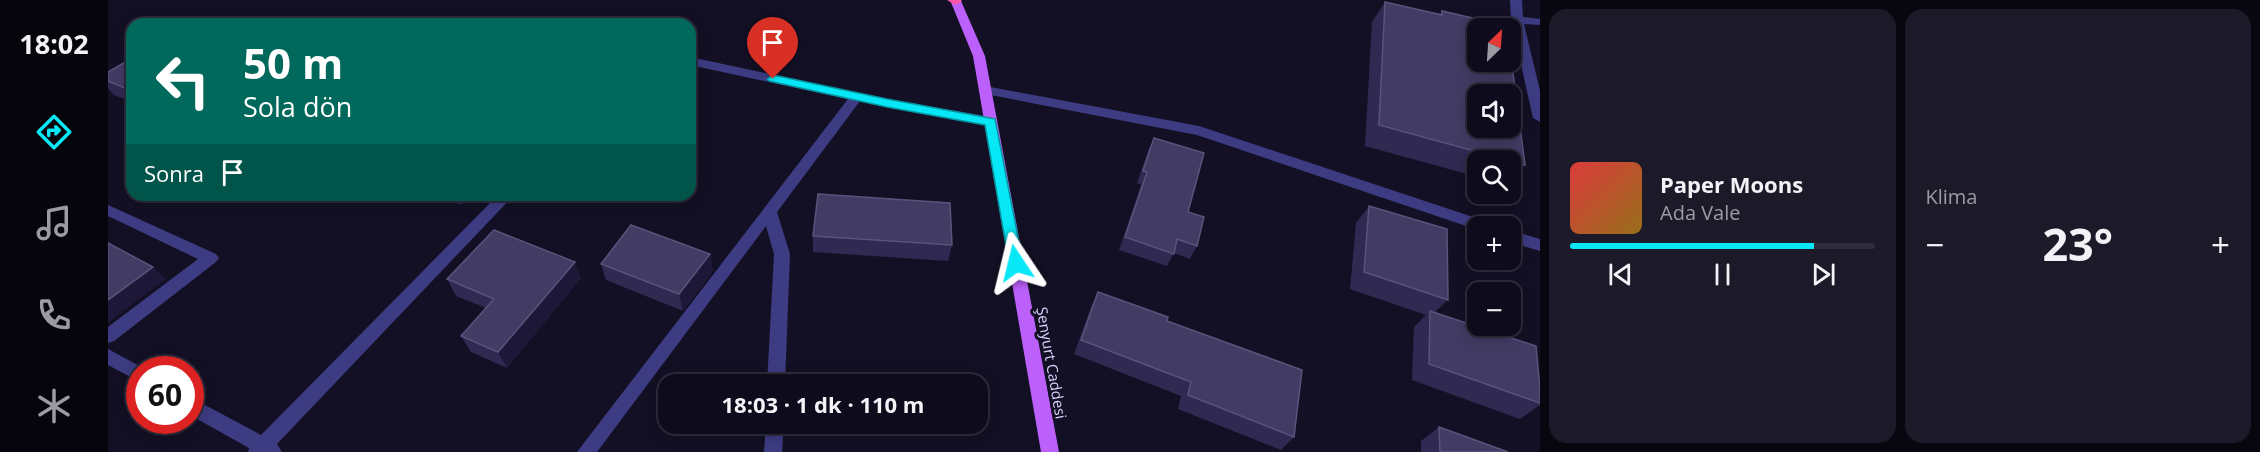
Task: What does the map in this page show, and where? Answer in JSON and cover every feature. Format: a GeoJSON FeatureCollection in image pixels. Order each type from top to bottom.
{"type":"FeatureCollection","features":[{"type":"Feature","properties":{"kind":"main road","name":"Şenyurt Caddesi"},"geometry":{"type":"LineString","coordinates":[[954,0],[979,56],[1050,452]]}},
{"type":"Feature","properties":{"kind":"street"},"geometry":{"type":"LineString","coordinates":[[1516,0],[1517,18]]}},
{"type":"Feature","properties":{"kind":"street"},"geometry":{"type":"LineString","coordinates":[[1521,20],[1540,22]]}},
{"type":"Feature","properties":{"kind":"street"},"geometry":{"type":"LineString","coordinates":[[1521,37],[1540,118]]}},
{"type":"Feature","properties":{"kind":"street"},"geometry":{"type":"LineString","coordinates":[[696,62],[856,97],[991,122]]}},
{"type":"Feature","properties":{"kind":"street"},"geometry":{"type":"LineString","coordinates":[[985,90],[1199,131],[1467,220]]}},
{"type":"Feature","properties":{"kind":"street"},"geometry":{"type":"LineString","coordinates":[[586,452],[856,97]]}},
{"type":"Feature","properties":{"kind":"street"},"geometry":{"type":"LineString","coordinates":[[204,414],[264,450],[501,201]]}},
{"type":"Feature","properties":{"kind":"street"},"geometry":{"type":"LineString","coordinates":[[108,210],[211,258],[108,336]]}},
{"type":"Feature","properties":{"kind":"street"},"geometry":{"type":"LineString","coordinates":[[769,211],[782,254],[776,374]]}},
{"type":"Feature","properties":{"kind":"street"},"geometry":{"type":"LineString","coordinates":[[1521,239],[1540,245]]}},
{"type":"Feature","properties":{"kind":"street"},"geometry":{"type":"LineString","coordinates":[[108,356],[126,367]]}},
{"type":"Feature","properties":{"kind":"street"},"geometry":{"type":"LineString","coordinates":[[773,452],[774,434]]}},
{"type":"Feature","properties":{"kind":"building"},"geometry":{"type":"Polygon","coordinates":[[[1385,2],[1442,15],[1442,11],[1472,18],[1467,18],[1467,72],[1513,72],[1514,84],[1467,84],[1467,138],[1521,138],[1521,134],[1525,165],[1521,164],[1521,150],[1470,150],[1379,125],[1385,2]]]}},
{"type":"Feature","properties":{"kind":"building"},"geometry":{"type":"Polygon","coordinates":[[[126,62],[126,88],[108,81],[108,72],[126,62]]]}},
{"type":"Feature","properties":{"kind":"building"},"geometry":{"type":"Polygon","coordinates":[[[1154,138],[1204,153],[1188,212],[1204,217],[1197,246],[1177,239],[1174,254],[1125,237],[1147,172],[1143,171],[1154,138]]]}},
{"type":"Feature","properties":{"kind":"building"},"geometry":{"type":"Polygon","coordinates":[[[818,194],[950,203],[952,245],[813,236],[818,194]]]}},
{"type":"Feature","properties":{"kind":"building"},"geometry":{"type":"Polygon","coordinates":[[[1369,206],[1447,229],[1448,300],[1364,272],[1369,206]]]}},
{"type":"Feature","properties":{"kind":"building"},"geometry":{"type":"Polygon","coordinates":[[[631,225],[710,254],[679,294],[601,264],[631,225]]]}},
{"type":"Feature","properties":{"kind":"building"},"geometry":{"type":"Polygon","coordinates":[[[494,230],[575,262],[498,352],[461,336],[494,299],[447,279],[494,230]]]}},
{"type":"Feature","properties":{"kind":"building"},"geometry":{"type":"Polygon","coordinates":[[[108,243],[153,267],[108,300],[108,243]]]}},
{"type":"Feature","properties":{"kind":"building"},"geometry":{"type":"Polygon","coordinates":[[[1098,292],[1168,317],[1167,321],[1302,370],[1294,437],[1188,395],[1191,382],[1081,340],[1098,292]]]}},
{"type":"Feature","properties":{"kind":"building"},"geometry":{"type":"Polygon","coordinates":[[[1430,311],[1467,323],[1467,336],[1506,336],[1536,346],[1540,403],[1429,364],[1430,311]]]}},
{"type":"Feature","properties":{"kind":"building"},"geometry":{"type":"Polygon","coordinates":[[[1439,427],[1508,452],[1440,452],[1439,427]]]}},
{"type":"Feature","properties":{"kind":"route"},"geometry":{"type":"LineString","coordinates":[[773,79],[991,122],[1016,263]]}}]}
